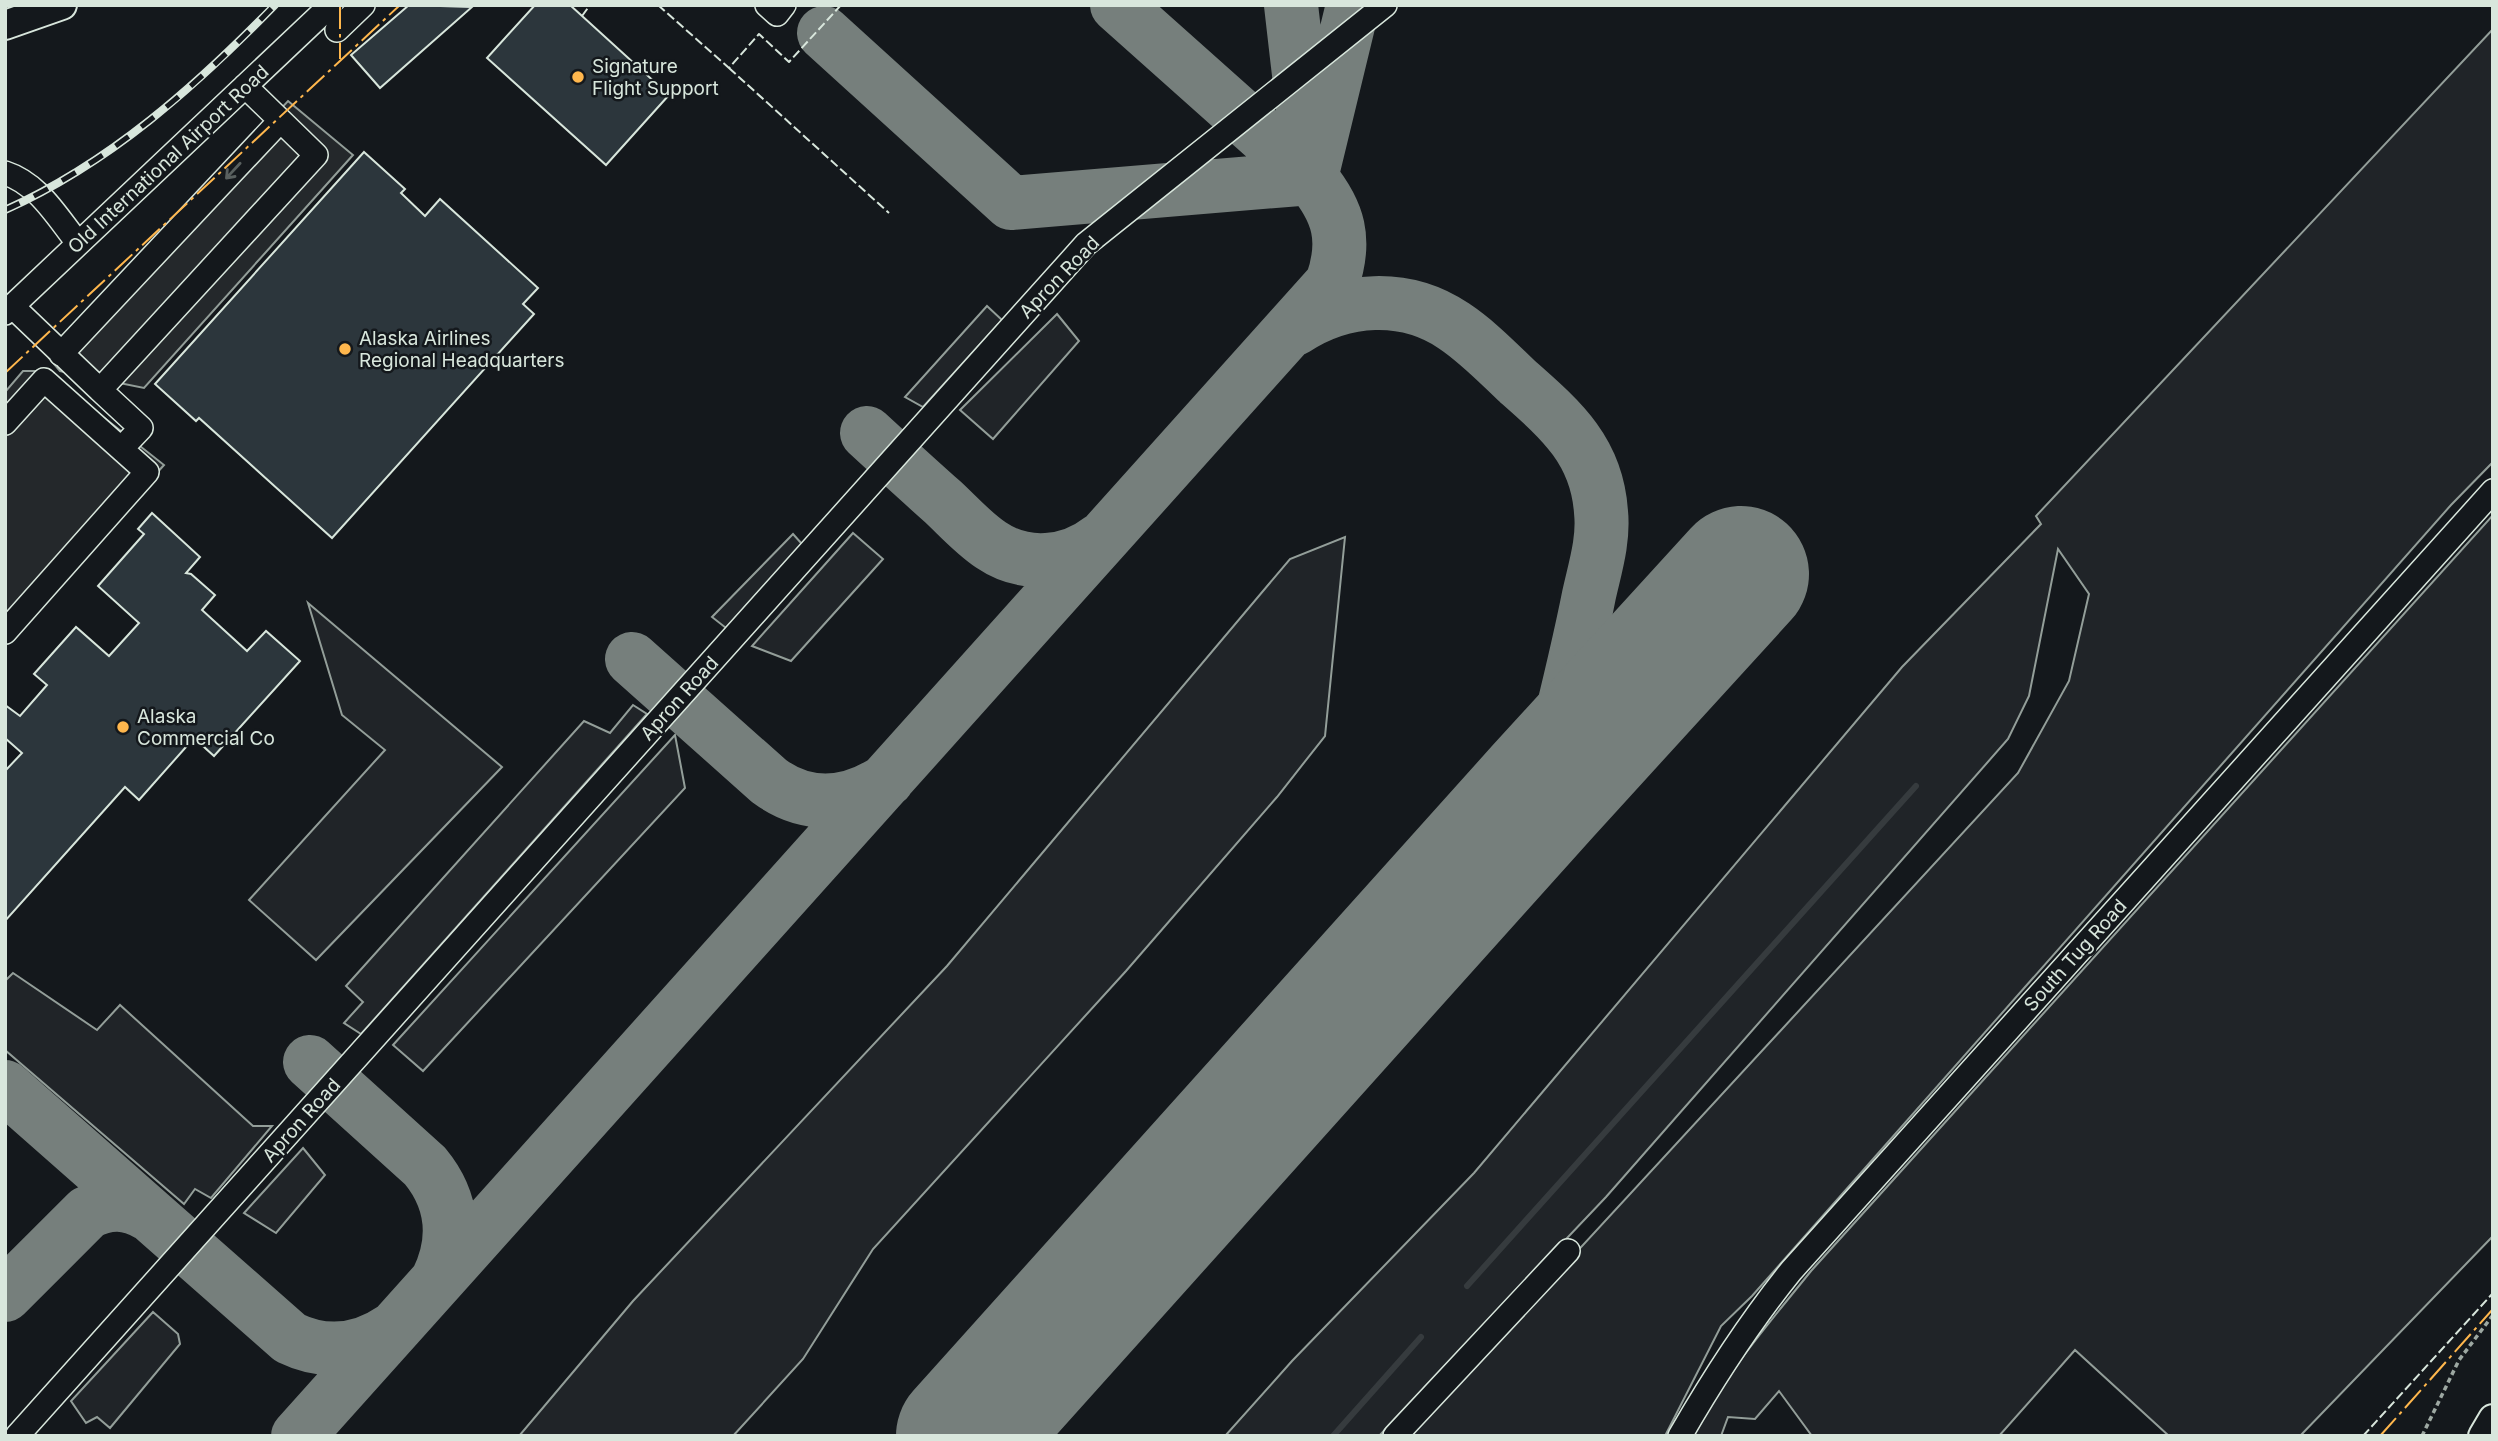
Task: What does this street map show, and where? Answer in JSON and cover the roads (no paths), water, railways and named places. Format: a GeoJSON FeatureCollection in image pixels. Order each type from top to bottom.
{"type":"FeatureCollection","features":[{"type":"Feature","properties":{"kind":"main road"},"geometry":{"type":"LineString","coordinates":[[5,24],[62,5]]}},
{"type":"Feature","properties":{"kind":"main road"},"geometry":{"type":"LineString","coordinates":[[2483,1436],[2493,1419]]}},
{"type":"Feature","properties":{"kind":"street","name":"Old International Airport Road"},"geometry":{"type":"LineString","coordinates":[[9,310],[331,5]]}},
{"type":"Feature","properties":{"kind":"street"},"geometry":{"type":"LineString","coordinates":[[337,30],[363,5]]}},
{"type":"Feature","properties":{"kind":"street"},"geometry":{"type":"LineString","coordinates":[[767,5],[777,14],[784,5]]}},
{"type":"Feature","properties":{"kind":"street","name":"Apron Road"},"geometry":{"type":"LineString","coordinates":[[17,1436],[1086,244],[1385,5]]}},
{"type":"Feature","properties":{"kind":"street"},"geometry":{"type":"LineString","coordinates":[[100,390],[316,155],[245,86]]}},
{"type":"Feature","properties":{"kind":"street"},"geometry":{"type":"LineString","coordinates":[[61,354],[280,121]]}},
{"type":"Feature","properties":{"kind":"street"},"geometry":{"type":"LineString","coordinates":[[5,173],[27,183],[40,194],[78,243]]}},
{"type":"Feature","properties":{"kind":"street"},"geometry":{"type":"LineString","coordinates":[[9,310],[141,428],[122,448]]}},
{"type":"Feature","properties":{"kind":"street"},"geometry":{"type":"LineString","coordinates":[[5,423],[44,380],[147,472],[5,632]]}},
{"type":"Feature","properties":{"kind":"street","name":"South Tug Road"},"geometry":{"type":"LineString","coordinates":[[1680,1436],[1732,1349],[1755,1315],[1791,1271],[2493,491]]}},
{"type":"Feature","properties":{"kind":"street"},"geometry":{"type":"LineString","coordinates":[[1395,1436],[1568,1251]]}},
{"type":"Feature","properties":{"kind":"waterway"},"geometry":{"type":"LineString","coordinates":[[1467,1286],[1916,786]]}},
{"type":"Feature","properties":{"kind":"waterway"},"geometry":{"type":"LineString","coordinates":[[1333,1436],[1421,1337]]}},
{"type":"Feature","properties":{"kind":"railway"},"geometry":{"type":"LineString","coordinates":[[5,210],[44,191],[116,146],[183,93],[275,5]]}},
{"type":"Feature","properties":{"kind":"place","name":"Signature Flight Support"},"geometry":{"type":"Point","coordinates":[578,77]}},
{"type":"Feature","properties":{"kind":"place","name":"Alaska Airlines Regional Headquarters"},"geometry":{"type":"Point","coordinates":[345,349]}},
{"type":"Feature","properties":{"kind":"place","name":"Alaska Commercial Co"},"geometry":{"type":"Point","coordinates":[123,727]}}]}
